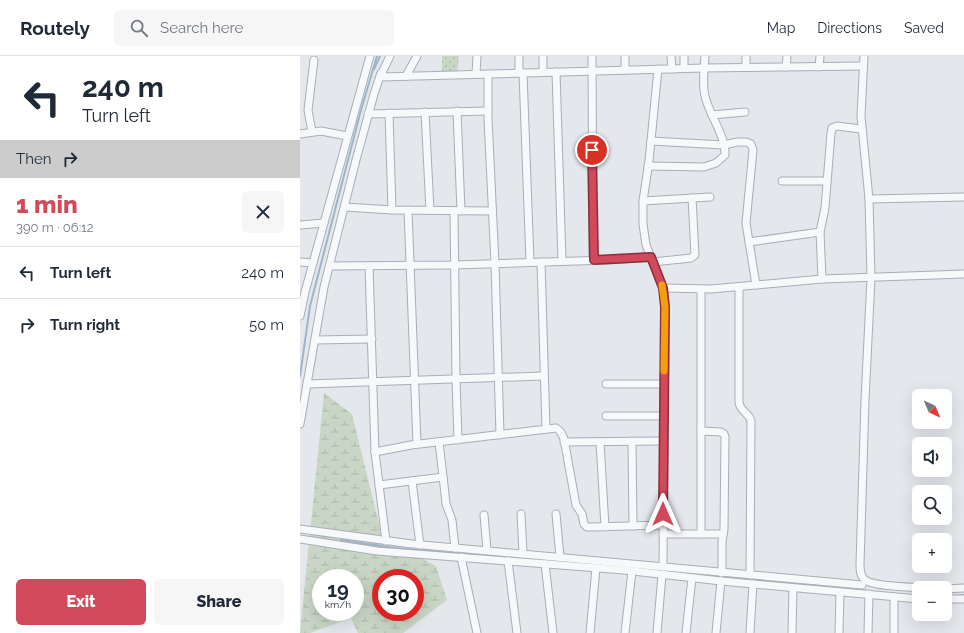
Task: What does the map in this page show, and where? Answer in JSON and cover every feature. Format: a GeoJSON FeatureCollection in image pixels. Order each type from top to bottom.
{"type":"FeatureCollection","features":[{"type":"Feature","properties":{"kind":"street"},"geometry":{"type":"LineString","coordinates":[[300,316],[301,304],[370,56]]}},
{"type":"Feature","properties":{"kind":"street"},"geometry":{"type":"LineString","coordinates":[[300,424],[324,287],[368,114],[388,56]]}},
{"type":"Feature","properties":{"kind":"street"},"geometry":{"type":"LineString","coordinates":[[406,76],[417,56]]}},
{"type":"Feature","properties":{"kind":"street"},"geometry":{"type":"LineString","coordinates":[[476,74],[477,56]]}},
{"type":"Feature","properties":{"kind":"street"},"geometry":{"type":"LineString","coordinates":[[519,56],[530,262]]}},
{"type":"Feature","properties":{"kind":"street"},"geometry":{"type":"LineString","coordinates":[[543,56],[543,72]]}},
{"type":"Feature","properties":{"kind":"street"},"geometry":{"type":"LineString","coordinates":[[592,56],[594,260]]}},
{"type":"Feature","properties":{"kind":"street"},"geometry":{"type":"LineString","coordinates":[[625,56],[625,70]]}},
{"type":"Feature","properties":{"kind":"street"},"geometry":{"type":"LineString","coordinates":[[671,56],[672,69]]}},
{"type":"Feature","properties":{"kind":"street"},"geometry":{"type":"LineString","coordinates":[[684,56],[684,68]]}},
{"type":"Feature","properties":{"kind":"street"},"geometry":{"type":"LineString","coordinates":[[648,166],[709,166],[724,157],[724,145],[705,97],[705,56]]}},
{"type":"Feature","properties":{"kind":"street"},"geometry":{"type":"LineString","coordinates":[[746,56],[746,67]]}},
{"type":"Feature","properties":{"kind":"street"},"geometry":{"type":"LineString","coordinates":[[786,67],[787,56]]}},
{"type":"Feature","properties":{"kind":"street"},"geometry":{"type":"LineString","coordinates":[[820,56],[820,67]]}},
{"type":"Feature","properties":{"kind":"street"},"geometry":{"type":"LineString","coordinates":[[864,56],[861,94],[862,129],[869,199],[871,278],[860,574],[862,587],[869,594],[912,598]]}},
{"type":"Feature","properties":{"kind":"street"},"geometry":{"type":"LineString","coordinates":[[312,132],[308,110],[314,60]]}},
{"type":"Feature","properties":{"kind":"street"},"geometry":{"type":"LineString","coordinates":[[380,77],[684,68],[863,66]]}},
{"type":"Feature","properties":{"kind":"street"},"geometry":{"type":"LineString","coordinates":[[657,633],[662,571],[663,534],[665,307],[663,288],[646,245],[643,224],[643,202],[658,69]]}},
{"type":"Feature","properties":{"kind":"street"},"geometry":{"type":"LineString","coordinates":[[556,72],[562,261]]}},
{"type":"Feature","properties":{"kind":"street"},"geometry":{"type":"LineString","coordinates":[[488,74],[488,111],[495,263],[500,435]]}},
{"type":"Feature","properties":{"kind":"street"},"geometry":{"type":"LineString","coordinates":[[457,111],[457,211],[454,265],[458,440]]}},
{"type":"Feature","properties":{"kind":"street"},"geometry":{"type":"LineString","coordinates":[[368,114],[488,111]]}},
{"type":"Feature","properties":{"kind":"street"},"geometry":{"type":"LineString","coordinates":[[425,112],[430,210]]}},
{"type":"Feature","properties":{"kind":"street"},"geometry":{"type":"LineString","coordinates":[[712,115],[745,112]]}},
{"type":"Feature","properties":{"kind":"street"},"geometry":{"type":"LineString","coordinates":[[389,113],[392,210]]}},
{"type":"Feature","properties":{"kind":"street"},"geometry":{"type":"LineString","coordinates":[[822,279],[820,232],[825,208],[832,128],[837,126],[862,129]]}},
{"type":"Feature","properties":{"kind":"street"},"geometry":{"type":"LineString","coordinates":[[300,134],[328,132],[347,136]]}},
{"type":"Feature","properties":{"kind":"street"},"geometry":{"type":"LineString","coordinates":[[651,141],[724,145],[736,142],[746,142],[751,144],[753,150],[746,223],[756,285]]}},
{"type":"Feature","properties":{"kind":"street"},"geometry":{"type":"LineString","coordinates":[[782,180],[827,180]]}},
{"type":"Feature","properties":{"kind":"street"},"geometry":{"type":"LineString","coordinates":[[869,199],[964,196]]}},
{"type":"Feature","properties":{"kind":"street"},"geometry":{"type":"LineString","coordinates":[[643,202],[710,197]]}},
{"type":"Feature","properties":{"kind":"street"},"geometry":{"type":"LineString","coordinates":[[330,266],[454,265],[691,258],[695,255],[692,198]]}},
{"type":"Feature","properties":{"kind":"street"},"geometry":{"type":"LineString","coordinates":[[345,207],[392,210],[492,211]]}},
{"type":"Feature","properties":{"kind":"street"},"geometry":{"type":"LineString","coordinates":[[408,210],[417,444]]}},
{"type":"Feature","properties":{"kind":"street"},"geometry":{"type":"LineString","coordinates":[[300,225],[324,223]]}},
{"type":"Feature","properties":{"kind":"street"},"geometry":{"type":"LineString","coordinates":[[749,242],[820,232]]}},
{"type":"Feature","properties":{"kind":"street"},"geometry":{"type":"LineString","coordinates":[[300,262],[313,263]]}},
{"type":"Feature","properties":{"kind":"street"},"geometry":{"type":"LineString","coordinates":[[541,262],[543,376],[546,429]]}},
{"type":"Feature","properties":{"kind":"street"},"geometry":{"type":"LineString","coordinates":[[369,266],[375,452],[386,541]]}},
{"type":"Feature","properties":{"kind":"street"},"geometry":{"type":"LineString","coordinates":[[663,288],[701,289],[822,279],[964,274]]}},
{"type":"Feature","properties":{"kind":"street"},"geometry":{"type":"LineString","coordinates":[[739,286],[738,402],[739,408],[747,413],[751,421],[750,575]]}},
{"type":"Feature","properties":{"kind":"street"},"geometry":{"type":"LineString","coordinates":[[701,289],[701,534]]}},
{"type":"Feature","properties":{"kind":"street"},"geometry":{"type":"LineString","coordinates":[[315,340],[372,339]]}},
{"type":"Feature","properties":{"kind":"street"},"geometry":{"type":"LineString","coordinates":[[307,384],[543,376]]}},
{"type":"Feature","properties":{"kind":"street"},"geometry":{"type":"LineString","coordinates":[[606,384],[664,384]]}},
{"type":"Feature","properties":{"kind":"street"},"geometry":{"type":"LineString","coordinates":[[606,416],[664,416]]}},
{"type":"Feature","properties":{"kind":"street"},"geometry":{"type":"LineString","coordinates":[[375,452],[417,444],[556,428],[559,430],[564,442],[576,505],[582,514],[584,524],[587,527],[663,525]]}},
{"type":"Feature","properties":{"kind":"street"},"geometry":{"type":"LineString","coordinates":[[701,431],[721,432],[725,437],[722,573]]}},
{"type":"Feature","properties":{"kind":"street"},"geometry":{"type":"LineString","coordinates":[[632,441],[633,526]]}},
{"type":"Feature","properties":{"kind":"street"},"geometry":{"type":"LineString","coordinates":[[564,442],[663,441]]}},
{"type":"Feature","properties":{"kind":"street"},"geometry":{"type":"LineString","coordinates":[[439,442],[446,504],[452,520],[455,548]]}},
{"type":"Feature","properties":{"kind":"street"},"geometry":{"type":"LineString","coordinates":[[600,442],[605,526]]}},
{"type":"Feature","properties":{"kind":"street"},"geometry":{"type":"LineString","coordinates":[[379,485],[443,478]]}},
{"type":"Feature","properties":{"kind":"street"},"geometry":{"type":"LineString","coordinates":[[412,481],[420,545]]}},
{"type":"Feature","properties":{"kind":"street"},"geometry":{"type":"LineString","coordinates":[[521,514],[523,554]]}},
{"type":"Feature","properties":{"kind":"street"},"geometry":{"type":"LineString","coordinates":[[556,514],[560,556]]}},
{"type":"Feature","properties":{"kind":"street"},"geometry":{"type":"LineString","coordinates":[[484,516],[487,550]]}},
{"type":"Feature","properties":{"kind":"street"},"geometry":{"type":"LineString","coordinates":[[300,529],[420,545],[560,556],[662,571],[692,578],[793,588],[840,592],[862,587],[870,583],[912,587]]}},
{"type":"Feature","properties":{"kind":"street"},"geometry":{"type":"LineString","coordinates":[[663,534],[723,534]]}},
{"type":"Feature","properties":{"kind":"street"},"geometry":{"type":"LineString","coordinates":[[300,538],[377,551],[632,571],[750,575],[862,587]]}},
{"type":"Feature","properties":{"kind":"street"},"geometry":{"type":"LineString","coordinates":[[461,557],[477,633]]}},
{"type":"Feature","properties":{"kind":"street"},"geometry":{"type":"LineString","coordinates":[[508,561],[517,633]]}},
{"type":"Feature","properties":{"kind":"street"},"geometry":{"type":"LineString","coordinates":[[545,564],[553,633]]}},
{"type":"Feature","properties":{"kind":"street"},"geometry":{"type":"LineString","coordinates":[[590,633],[596,568]]}},
{"type":"Feature","properties":{"kind":"street"},"geometry":{"type":"LineString","coordinates":[[625,633],[632,571]]}},
{"type":"Feature","properties":{"kind":"street"},"geometry":{"type":"LineString","coordinates":[[686,633],[692,578]]}},
{"type":"Feature","properties":{"kind":"street"},"geometry":{"type":"LineString","coordinates":[[716,633],[721,581]]}},
{"type":"Feature","properties":{"kind":"street"},"geometry":{"type":"LineString","coordinates":[[750,633],[753,584]]}},
{"type":"Feature","properties":{"kind":"street"},"geometry":{"type":"LineString","coordinates":[[792,633],[793,588]]}},
{"type":"Feature","properties":{"kind":"street"},"geometry":{"type":"LineString","coordinates":[[952,589],[964,588]]}},
{"type":"Feature","properties":{"kind":"street"},"geometry":{"type":"LineString","coordinates":[[840,592],[840,633]]}},
{"type":"Feature","properties":{"kind":"street"},"geometry":{"type":"LineString","coordinates":[[868,633],[869,594]]}},
{"type":"Feature","properties":{"kind":"street"},"geometry":{"type":"LineString","coordinates":[[894,597],[894,633]]}},
{"type":"Feature","properties":{"kind":"street"},"geometry":{"type":"LineString","coordinates":[[952,599],[964,599]]}},
{"type":"Feature","properties":{"kind":"green space"},"geometry":{"type":"Polygon","coordinates":[[[442,56],[459,56],[457,72],[442,71],[442,56]]]}},
{"type":"Feature","properties":{"kind":"green space"},"geometry":{"type":"Polygon","coordinates":[[[324,393],[352,414],[382,536],[436,566],[447,600],[424,617],[424,569],[372,569],[372,621],[419,621],[403,633],[358,633],[352,621],[364,621],[364,569],[312,569],[312,621],[343,621],[310,633],[300,633],[324,393]]]}},
{"type":"Feature","properties":{"kind":"waterway"},"geometry":{"type":"LineString","coordinates":[[300,376],[310,306],[361,110],[377,56]]}},
{"type":"Feature","properties":{"kind":"waterway"},"geometry":{"type":"LineString","coordinates":[[374,69],[380,56]]}},
{"type":"Feature","properties":{"kind":"waterway"},"geometry":{"type":"LineString","coordinates":[[341,540],[394,548],[498,557]]}},
{"type":"Feature","properties":{"kind":"waterway"},"geometry":{"type":"LineString","coordinates":[[663,571],[868,591]]}},
{"type":"Feature","properties":{"kind":"waterway"},"geometry":{"type":"LineString","coordinates":[[955,596],[964,595]]}},
{"type":"Feature","properties":{"kind":"slow traffic"},"geometry":{"type":"LineString","coordinates":[[662,285],[665,307],[664,371]]}},
{"type":"Feature","properties":{"kind":"route"},"geometry":{"type":"LineString","coordinates":[[592,150],[594,260],[651,257],[663,288],[665,319],[663,514]]}}]}
